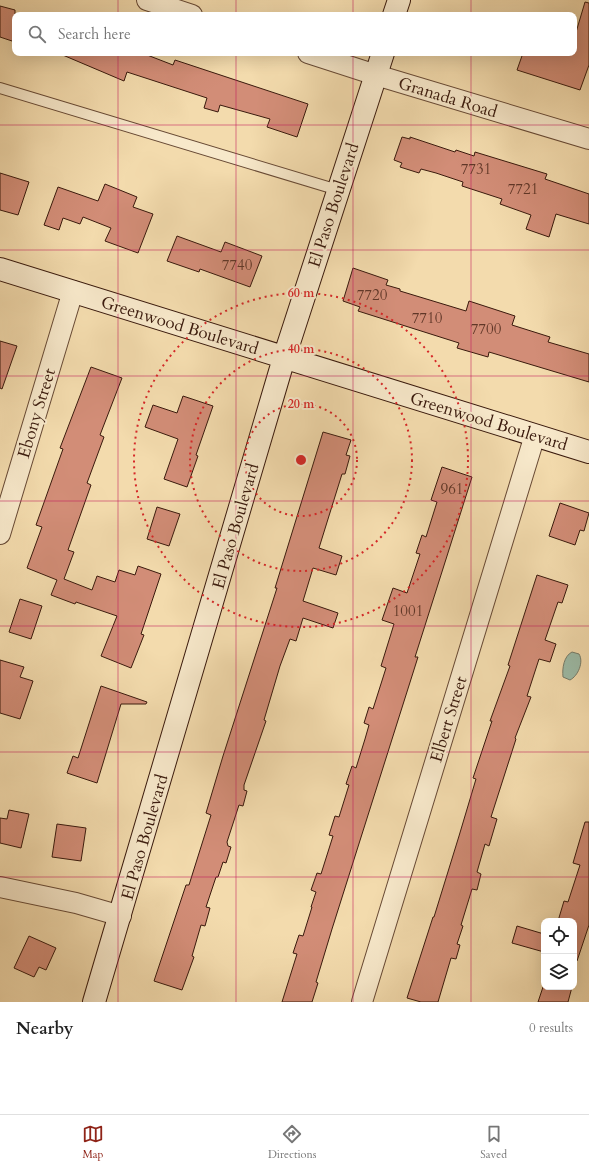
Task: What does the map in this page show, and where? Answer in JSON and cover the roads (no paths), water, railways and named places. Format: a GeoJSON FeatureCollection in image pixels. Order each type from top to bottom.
{"type":"FeatureCollection","features":[{"type":"Feature","properties":{"kind":"street"},"geometry":{"type":"LineString","coordinates":[[147,0],[183,12]]}},
{"type":"Feature","properties":{"kind":"street"},"geometry":{"type":"LineString","coordinates":[[395,12],[399,0]]}},
{"type":"Feature","properties":{"kind":"street","name":"Granada Road"},"geometry":{"type":"LineString","coordinates":[[317,56],[589,139]]}},
{"type":"Feature","properties":{"kind":"street","name":"El Paso Boulevard"},"geometry":{"type":"LineString","coordinates":[[94,1002],[284,358],[381,56]]}},
{"type":"Feature","properties":{"kind":"street","name":"Greenwood Boulevard"},"geometry":{"type":"LineString","coordinates":[[0,269],[589,452]]}},
{"type":"Feature","properties":{"kind":"street","name":"Ebony Street"},"geometry":{"type":"LineString","coordinates":[[0,534],[73,291]]}},
{"type":"Feature","properties":{"kind":"street","name":"Elbert Street"},"geometry":{"type":"LineString","coordinates":[[362,1002],[534,435]]}},
{"type":"Feature","properties":{"kind":"street"},"geometry":{"type":"LineString","coordinates":[[0,887],[76,903],[120,916]]}},
{"type":"Feature","properties":{"kind":"lane"},"geometry":{"type":"LineString","coordinates":[[0,88],[338,190]]}}]}
